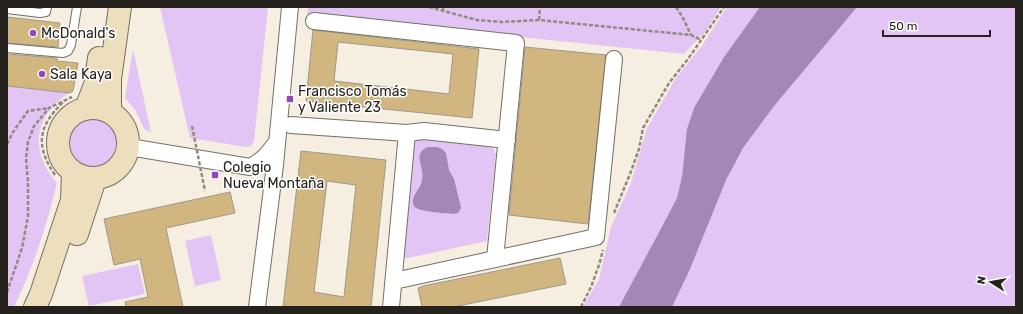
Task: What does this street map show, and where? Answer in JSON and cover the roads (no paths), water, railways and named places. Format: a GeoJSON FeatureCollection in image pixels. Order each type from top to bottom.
{"type":"FeatureCollection","features":[{"type":"Feature","properties":{"kind":"main road"},"geometry":{"type":"LineString","coordinates":[[35,307],[41,294],[72,200],[64,164],[59,154],[58,142],[60,130],[66,120],[75,112],[80,102],[95,85],[106,7]]}},
{"type":"Feature","properties":{"kind":"main road"},"geometry":{"type":"LineString","coordinates":[[110,111],[110,79],[120,7]]}},
{"type":"Feature","properties":{"kind":"main road"},"geometry":{"type":"LineString","coordinates":[[66,176],[95,179],[107,176],[118,169],[125,159],[129,147],[127,133],[121,120],[110,111],[80,102]]}},
{"type":"Feature","properties":{"kind":"main road"},"geometry":{"type":"LineString","coordinates":[[51,307],[95,179]]}},
{"type":"Feature","properties":{"kind":"street"},"geometry":{"type":"LineString","coordinates":[[257,307],[275,166],[290,7]]}},
{"type":"Feature","properties":{"kind":"street"},"geometry":{"type":"LineString","coordinates":[[314,21],[516,43],[495,259]]}},
{"type":"Feature","properties":{"kind":"street"},"geometry":{"type":"LineString","coordinates":[[394,281],[596,237],[614,59]]}},
{"type":"Feature","properties":{"kind":"street"},"geometry":{"type":"LineString","coordinates":[[291,125],[407,133],[424,131],[507,140]]}},
{"type":"Feature","properties":{"kind":"street"},"geometry":{"type":"LineString","coordinates":[[391,307],[407,133]]}},
{"type":"Feature","properties":{"kind":"street"},"geometry":{"type":"LineString","coordinates":[[129,147],[250,167],[259,163],[267,156],[276,143]]}},
{"type":"Feature","properties":{"kind":"street"},"geometry":{"type":"LineString","coordinates":[[250,167],[266,184],[270,200]]}},
{"type":"Feature","properties":{"kind":"lane"},"geometry":{"type":"LineString","coordinates":[[7,9],[40,13],[46,12],[47,7]]}},
{"type":"Feature","properties":{"kind":"lane"},"geometry":{"type":"LineString","coordinates":[[7,48],[63,53],[68,51],[71,45],[77,7]]}},
{"type":"Feature","properties":{"kind":"place","name":"McDonald's"},"geometry":{"type":"Point","coordinates":[33,33]}},
{"type":"Feature","properties":{"kind":"place","name":"Sala Kaya"},"geometry":{"type":"Point","coordinates":[42,74]}},
{"type":"Feature","properties":{"kind":"place","name":"Francisco Tomás y Valiente 23"},"geometry":{"type":"Point","coordinates":[290,99]}},
{"type":"Feature","properties":{"kind":"place","name":"Colegio Nueva Montaña"},"geometry":{"type":"Point","coordinates":[215,175]}}]}
